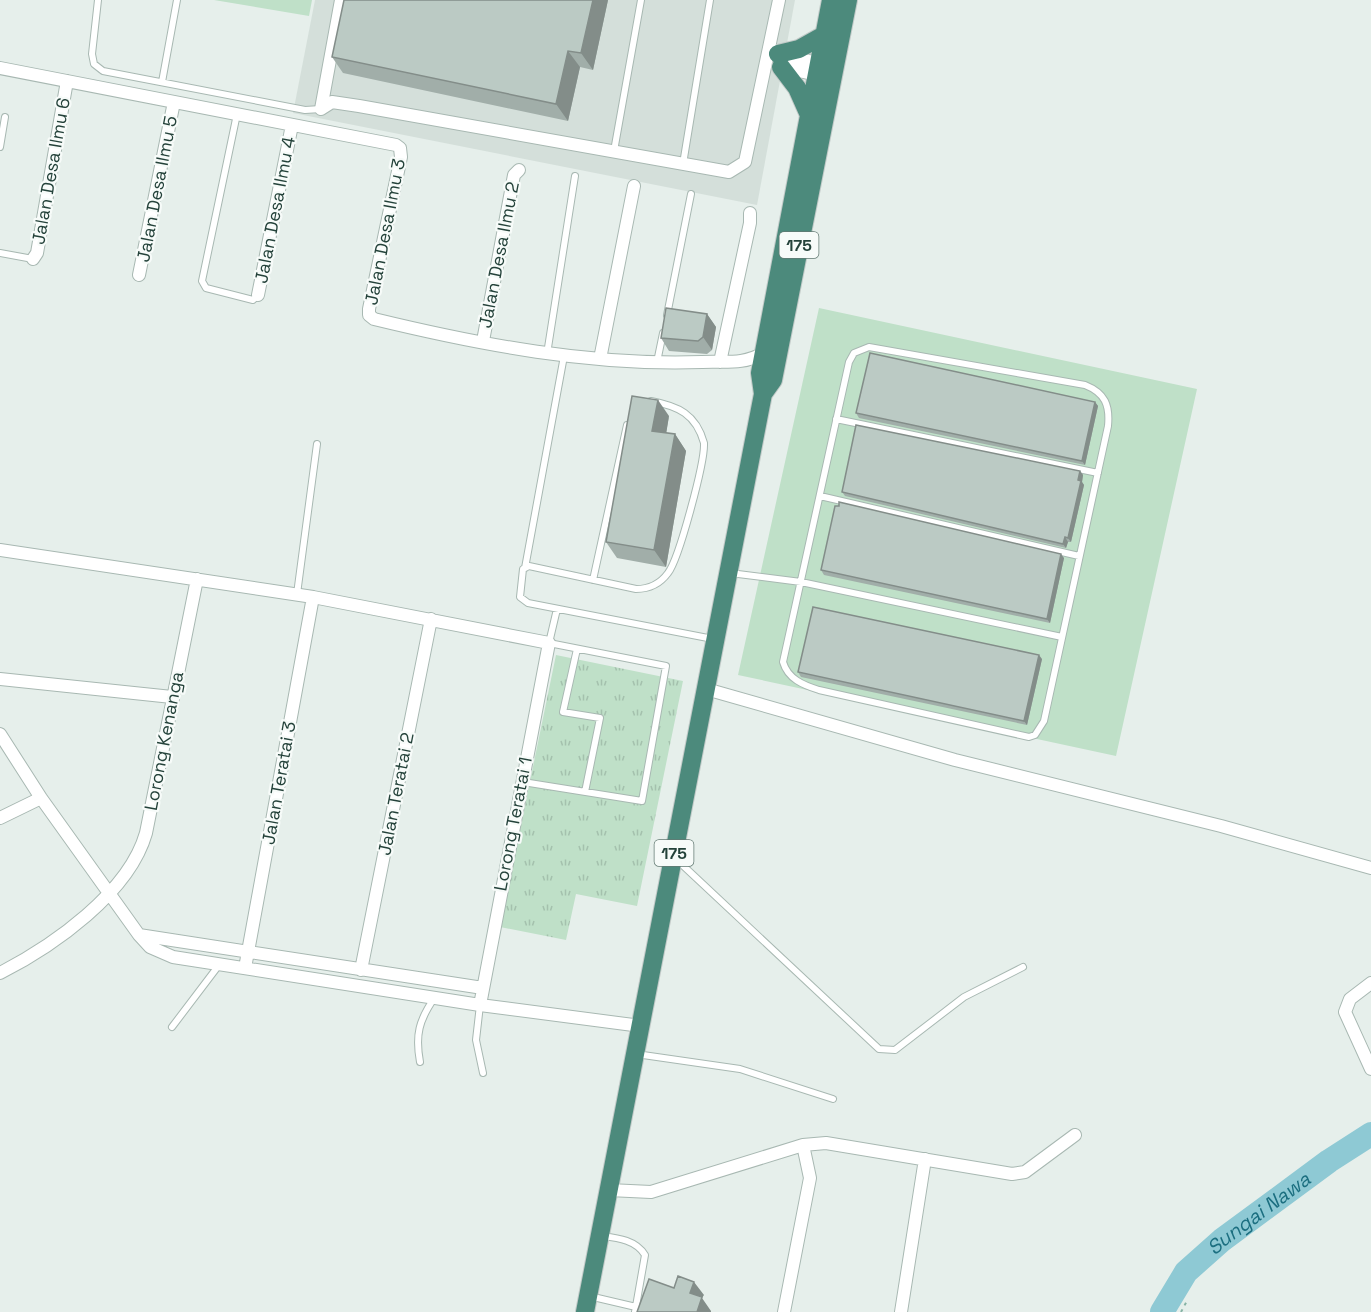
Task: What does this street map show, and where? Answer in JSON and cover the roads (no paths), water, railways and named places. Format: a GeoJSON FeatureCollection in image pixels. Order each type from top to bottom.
{"type":"FeatureCollection","features":[{"type":"Feature","properties":{"kind":"highway","name":"175"},"geometry":{"type":"LineString","coordinates":[[587,1304],[763,394],[773,380],[830,94],[824,66],[825,35],[831,0]]}},
{"type":"Feature","properties":{"kind":"highway","name":"175"},"geometry":{"type":"LineString","coordinates":[[763,394],[753,367],[764,353],[808,115],[848,0]]}},
{"type":"Feature","properties":{"kind":"highway"},"geometry":{"type":"LineString","coordinates":[[808,115],[797,88],[776,54],[799,49],[825,35]]}},
{"type":"Feature","properties":{"kind":"street"},"geometry":{"type":"LineString","coordinates":[[321,109],[340,0]]}},
{"type":"Feature","properties":{"kind":"street"},"geometry":{"type":"LineString","coordinates":[[761,82],[776,54],[778,0]]}},
{"type":"Feature","properties":{"kind":"street"},"geometry":{"type":"LineString","coordinates":[[321,109],[332,102],[352,105],[729,172],[742,165],[761,82],[776,54]]}},
{"type":"Feature","properties":{"kind":"street"},"geometry":{"type":"LineString","coordinates":[[776,54],[824,66]]}},
{"type":"Feature","properties":{"kind":"street"},"geometry":{"type":"LineString","coordinates":[[0,68],[292,125]]}},
{"type":"Feature","properties":{"kind":"street","name":"Jalan Desa Ilmu 6"},"geometry":{"type":"LineString","coordinates":[[33,259],[37,253],[67,81]]}},
{"type":"Feature","properties":{"kind":"street","name":"Jalan Desa Ilmu 5"},"geometry":{"type":"LineString","coordinates":[[139,275],[174,102]]}},
{"type":"Feature","properties":{"kind":"street","name":"Jalan Desa Ilmu 3"},"geometry":{"type":"LineString","coordinates":[[292,125],[398,147],[401,157],[369,309],[371,317],[483,341]]}},
{"type":"Feature","properties":{"kind":"street","name":"Jalan Desa Ilmu 4"},"geometry":{"type":"LineString","coordinates":[[258,295],[292,125]]}},
{"type":"Feature","properties":{"kind":"street","name":"Jalan Desa Ilmu 2"},"geometry":{"type":"LineString","coordinates":[[483,341],[514,175],[519,170]]}},
{"type":"Feature","properties":{"kind":"street"},"geometry":{"type":"LineString","coordinates":[[600,359],[634,186]]}},
{"type":"Feature","properties":{"kind":"street"},"geometry":{"type":"LineString","coordinates":[[720,362],[750,223],[750,213]]}},
{"type":"Feature","properties":{"kind":"street"},"geometry":{"type":"LineString","coordinates":[[483,341],[547,354],[657,364],[720,362],[753,367]]}},
{"type":"Feature","properties":{"kind":"street"},"geometry":{"type":"LineString","coordinates":[[0,550],[297,594],[549,643]]}},
{"type":"Feature","properties":{"kind":"street","name":"Lorong Kenanga"},"geometry":{"type":"LineString","coordinates":[[0,973],[30,958],[51,943],[109,892],[129,870],[142,846],[197,579]]}},
{"type":"Feature","properties":{"kind":"street","name":"Jalan Teratai 3"},"geometry":{"type":"LineString","coordinates":[[244,968],[313,597]]}},
{"type":"Feature","properties":{"kind":"street","name":"Jalan Teratai 2"},"geometry":{"type":"LineString","coordinates":[[361,969],[431,619]]}},
{"type":"Feature","properties":{"kind":"street","name":"Lorong Teratai 1"},"geometry":{"type":"LineString","coordinates":[[480,1005],[549,643]]}},
{"type":"Feature","properties":{"kind":"street"},"geometry":{"type":"LineString","coordinates":[[0,679],[172,697]]}},
{"type":"Feature","properties":{"kind":"street"},"geometry":{"type":"LineString","coordinates":[[706,689],[956,760],[1221,826],[1371,868]]}},
{"type":"Feature","properties":{"kind":"street"},"geometry":{"type":"LineString","coordinates":[[0,734],[41,798],[139,935],[157,952],[172,957],[480,1005],[641,1026]]}},
{"type":"Feature","properties":{"kind":"street"},"geometry":{"type":"LineString","coordinates":[[0,818],[41,798]]}},
{"type":"Feature","properties":{"kind":"street"},"geometry":{"type":"LineString","coordinates":[[139,935],[483,988]]}},
{"type":"Feature","properties":{"kind":"street"},"geometry":{"type":"LineString","coordinates":[[1371,984],[1350,999],[1345,1012],[1371,1069]]}},
{"type":"Feature","properties":{"kind":"street"},"geometry":{"type":"LineString","coordinates":[[609,1190],[651,1192],[803,1145],[826,1143],[1012,1174],[1025,1172],[1075,1135]]}},
{"type":"Feature","properties":{"kind":"street"},"geometry":{"type":"LineString","coordinates":[[784,1312],[810,1179],[803,1145]]}},
{"type":"Feature","properties":{"kind":"street"},"geometry":{"type":"LineString","coordinates":[[901,1312],[925,1159]]}},
{"type":"Feature","properties":{"kind":"lane"},"geometry":{"type":"LineString","coordinates":[[98,0],[93,64],[109,74],[305,110],[321,109]]}},
{"type":"Feature","properties":{"kind":"lane"},"geometry":{"type":"LineString","coordinates":[[162,82],[177,0]]}},
{"type":"Feature","properties":{"kind":"lane"},"geometry":{"type":"LineString","coordinates":[[614,152],[641,0]]}},
{"type":"Feature","properties":{"kind":"lane"},"geometry":{"type":"LineString","coordinates":[[683,164],[710,0]]}},
{"type":"Feature","properties":{"kind":"lane"},"geometry":{"type":"LineString","coordinates":[[237,114],[202,281],[206,288],[223,295],[252,300],[258,295]]}},
{"type":"Feature","properties":{"kind":"lane"},"geometry":{"type":"LineString","coordinates":[[0,147],[5,117]]}},
{"type":"Feature","properties":{"kind":"lane"},"geometry":{"type":"LineString","coordinates":[[547,354],[575,177]]}},
{"type":"Feature","properties":{"kind":"lane"},"geometry":{"type":"LineString","coordinates":[[666,319],[691,194]]}},
{"type":"Feature","properties":{"kind":"lane"},"geometry":{"type":"LineString","coordinates":[[0,253],[33,259]]}},
{"type":"Feature","properties":{"kind":"lane"},"geometry":{"type":"LineString","coordinates":[[657,364],[664,330]]}},
{"type":"Feature","properties":{"kind":"lane"},"geometry":{"type":"LineString","coordinates":[[869,346],[1085,385],[1100,393],[1109,409],[1098,473],[1042,726],[1035,735],[1029,737],[819,690],[792,678],[786,671],[783,662],[849,362],[854,353],[869,346]]}},
{"type":"Feature","properties":{"kind":"lane"},"geometry":{"type":"LineString","coordinates":[[564,355],[519,594],[521,599],[528,603],[716,639]]}},
{"type":"Feature","properties":{"kind":"lane"},"geometry":{"type":"LineString","coordinates":[[525,568],[532,566],[636,589],[652,587],[668,573],[677,555],[704,443],[698,428],[681,409],[643,399]]}},
{"type":"Feature","properties":{"kind":"lane"},"geometry":{"type":"LineString","coordinates":[[593,579],[628,417]]}},
{"type":"Feature","properties":{"kind":"lane"},"geometry":{"type":"LineString","coordinates":[[836,419],[1098,473]]}},
{"type":"Feature","properties":{"kind":"lane"},"geometry":{"type":"LineString","coordinates":[[297,594],[317,444]]}},
{"type":"Feature","properties":{"kind":"lane"},"geometry":{"type":"LineString","coordinates":[[820,496],[1079,556]]}},
{"type":"Feature","properties":{"kind":"lane"},"geometry":{"type":"LineString","coordinates":[[728,573],[801,582],[1062,637]]}},
{"type":"Feature","properties":{"kind":"lane"},"geometry":{"type":"LineString","coordinates":[[521,782],[642,801],[666,666],[549,643],[558,609]]}},
{"type":"Feature","properties":{"kind":"lane"},"geometry":{"type":"LineString","coordinates":[[577,649],[564,712],[600,718],[585,792]]}},
{"type":"Feature","properties":{"kind":"lane"},"geometry":{"type":"LineString","coordinates":[[674,857],[879,1049],[895,1050],[964,998],[1023,968]]}},
{"type":"Feature","properties":{"kind":"lane"},"geometry":{"type":"LineString","coordinates":[[172,1027],[219,964]]}},
{"type":"Feature","properties":{"kind":"lane"},"geometry":{"type":"LineString","coordinates":[[420,1062],[416,1042],[417,1028],[435,997]]}},
{"type":"Feature","properties":{"kind":"lane"},"geometry":{"type":"LineString","coordinates":[[480,1005],[476,1040],[483,1073]]}},
{"type":"Feature","properties":{"kind":"lane"},"geometry":{"type":"LineString","coordinates":[[635,1053],[740,1069],[833,1099]]}},
{"type":"Feature","properties":{"kind":"lane"},"geometry":{"type":"LineString","coordinates":[[587,1304],[635,1310],[645,1255],[639,1247],[621,1238],[600,1236]]}},
{"type":"Feature","properties":{"kind":"waterway","name":"Sungai Nawa"},"geometry":{"type":"LineString","coordinates":[[1162,1312],[1186,1272],[1222,1240],[1329,1161],[1371,1134]]}}]}
